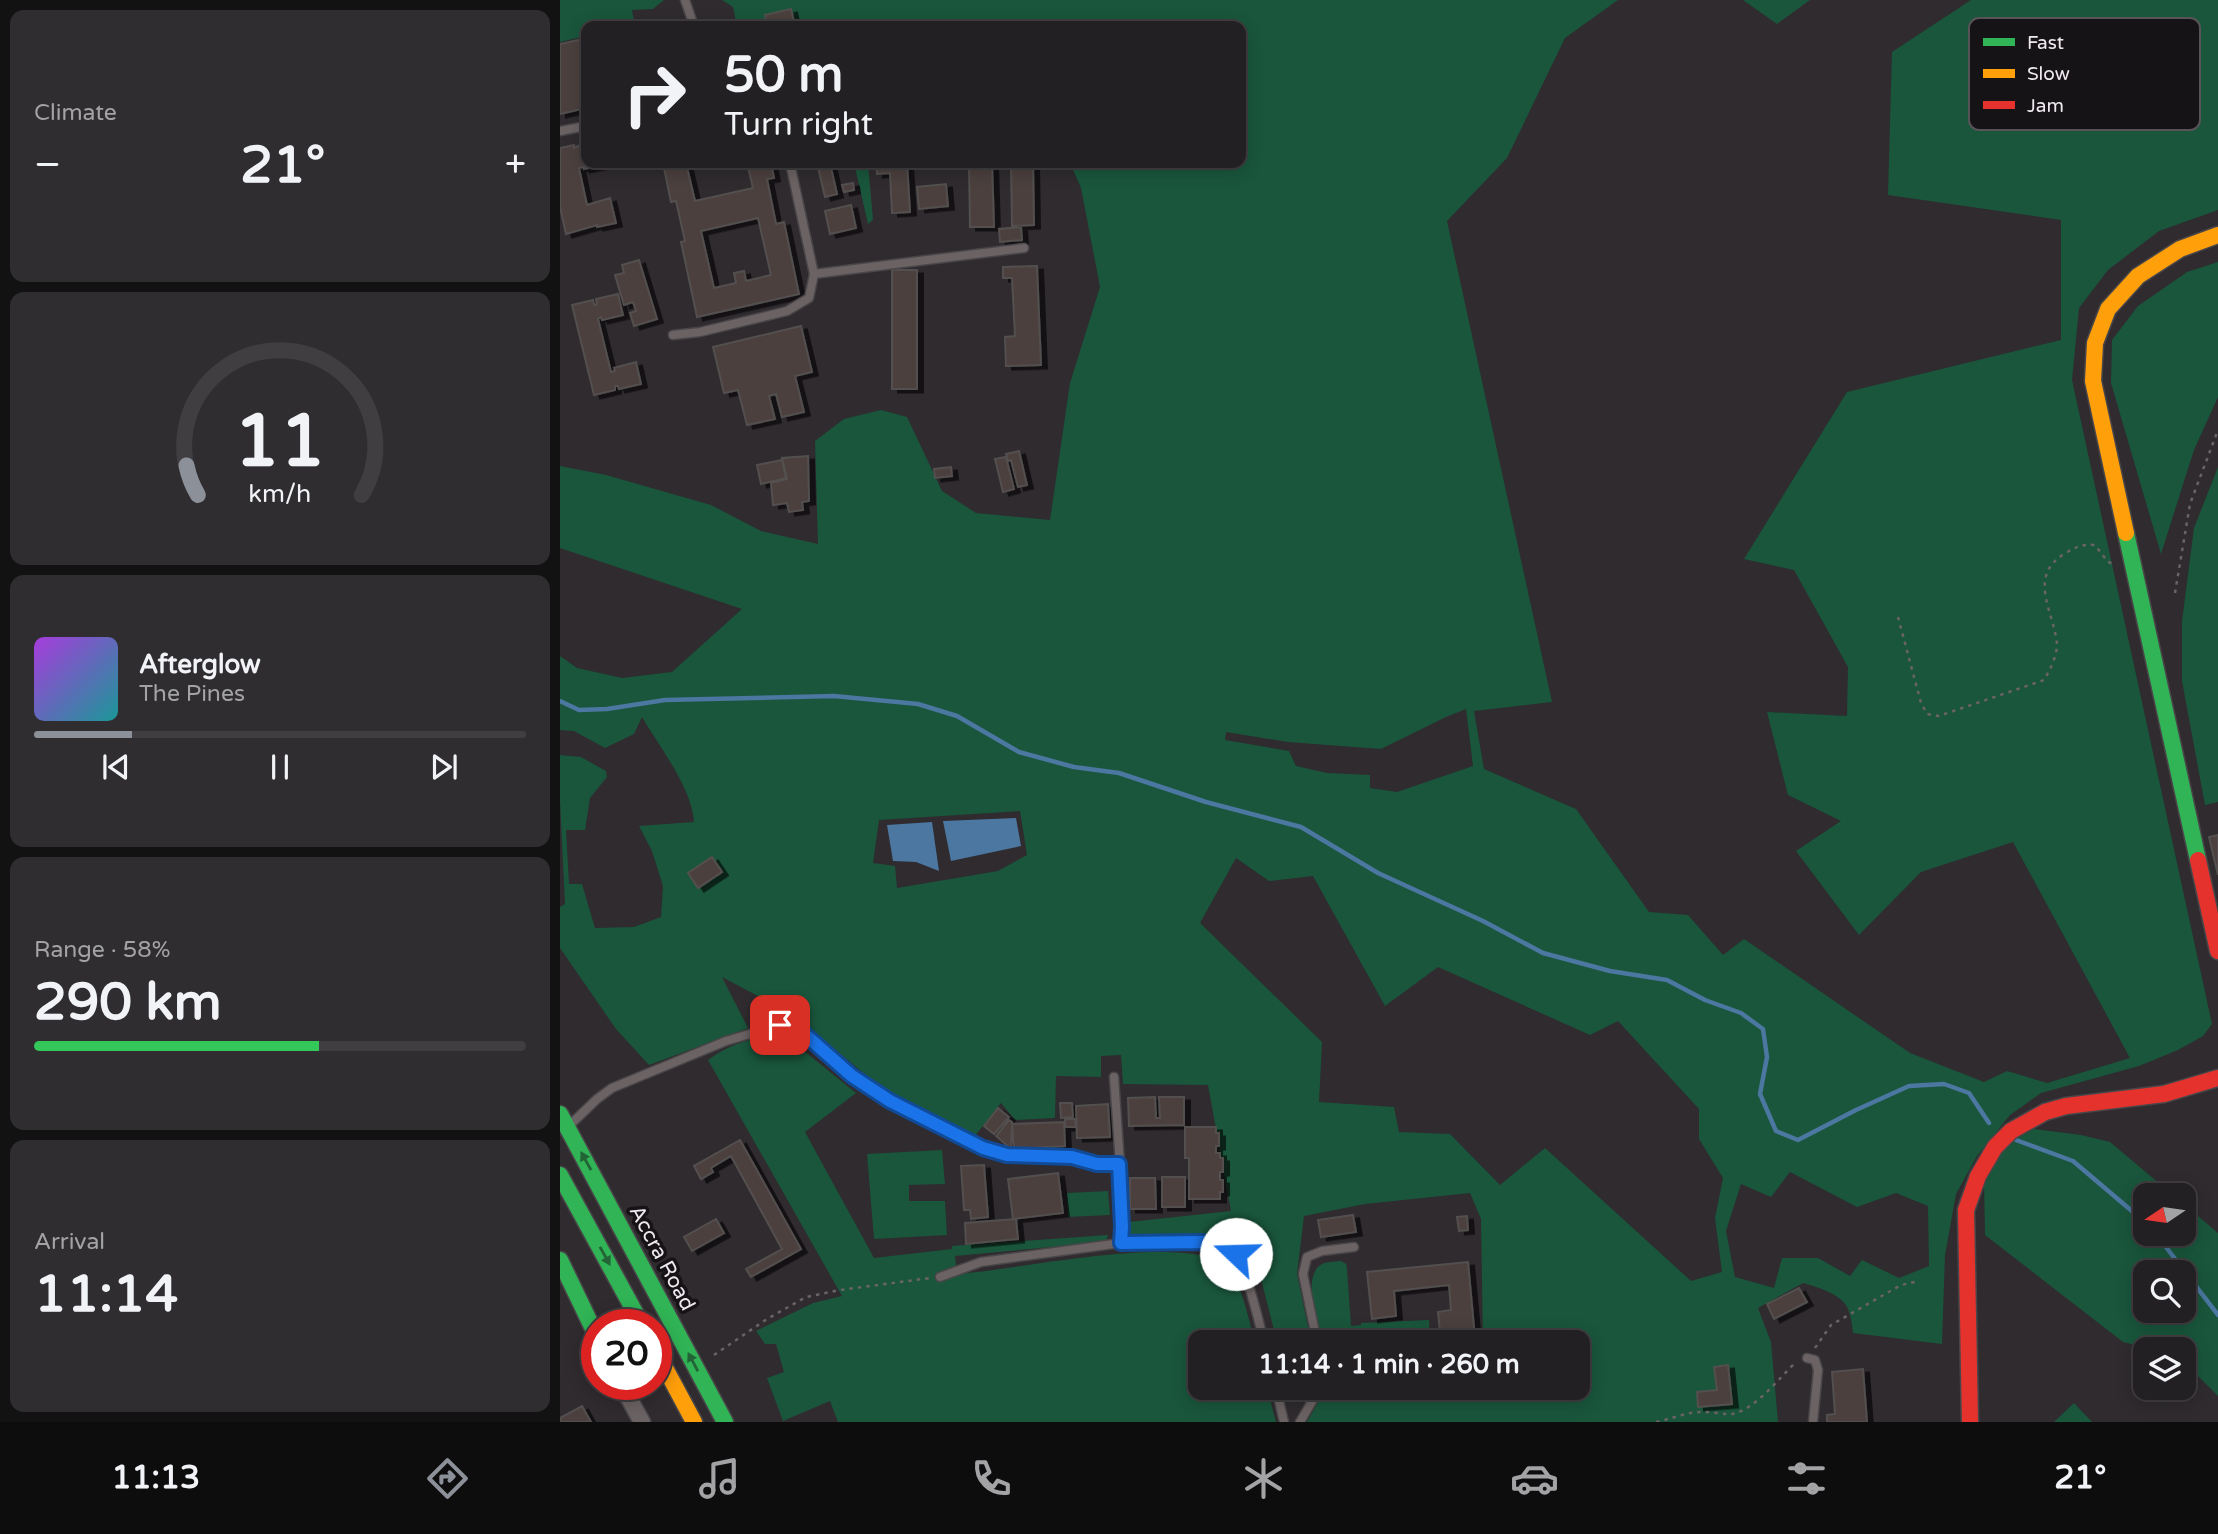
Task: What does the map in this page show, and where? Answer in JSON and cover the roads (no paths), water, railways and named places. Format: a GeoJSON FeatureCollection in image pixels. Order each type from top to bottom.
{"type":"FeatureCollection","features":[{"type":"Feature","properties":{"kind":"main road"},"geometry":{"type":"LineString","coordinates":[[2218,235],[2180,249],[2138,276],[2108,309],[2095,343],[2093,381],[2218,951]]}},
{"type":"Feature","properties":{"kind":"main road"},"geometry":{"type":"LineString","coordinates":[[1970,1422],[1966,1210],[1978,1176],[1994,1147],[2011,1131],[2045,1112],[2164,1094],[2218,1078]]}},
{"type":"Feature","properties":{"kind":"main road","name":"Accra Road"},"geometry":{"type":"LineString","coordinates":[[563,1120],[725,1422]]}},
{"type":"Feature","properties":{"kind":"main road"},"geometry":{"type":"LineString","coordinates":[[560,1175],[633,1309]]}},
{"type":"Feature","properties":{"kind":"main road"},"geometry":{"type":"LineString","coordinates":[[560,1261],[583,1309]]}},
{"type":"Feature","properties":{"kind":"main road"},"geometry":{"type":"LineString","coordinates":[[672,1381],[694,1422]]}},
{"type":"Feature","properties":{"kind":"street"},"geometry":{"type":"LineString","coordinates":[[630,1400],[642,1422]]}},
{"type":"Feature","properties":{"kind":"lane"},"geometry":{"type":"LineString","coordinates":[[685,0],[692,21]]}},
{"type":"Feature","properties":{"kind":"lane"},"geometry":{"type":"LineString","coordinates":[[560,131],[581,127]]}},
{"type":"Feature","properties":{"kind":"lane"},"geometry":{"type":"LineString","coordinates":[[673,335],[700,332],[787,311],[809,298],[814,274],[791,168]]}},
{"type":"Feature","properties":{"kind":"lane"},"geometry":{"type":"LineString","coordinates":[[814,274],[1024,248]]}},
{"type":"Feature","properties":{"kind":"lane"},"geometry":{"type":"LineString","coordinates":[[563,1120],[581,1116],[597,1098],[612,1088],[726,1041],[780,1025],[801,1031],[852,1076],[890,1101],[983,1148],[1007,1155],[1072,1157],[1097,1164],[1119,1164]]}},
{"type":"Feature","properties":{"kind":"lane"},"geometry":{"type":"LineString","coordinates":[[1114,1077],[1121,1243]]}},
{"type":"Feature","properties":{"kind":"lane"},"geometry":{"type":"LineString","coordinates":[[940,1277],[981,1262],[1121,1243],[1202,1242],[1227,1247],[1244,1264],[1261,1330]]}},
{"type":"Feature","properties":{"kind":"lane"},"geometry":{"type":"LineString","coordinates":[[1315,1330],[1303,1274],[1307,1257],[1322,1251],[1354,1247]]}},
{"type":"Feature","properties":{"kind":"lane"},"geometry":{"type":"LineString","coordinates":[[1807,1358],[1815,1360],[1818,1366],[1813,1422]]}},
{"type":"Feature","properties":{"kind":"lane"},"geometry":{"type":"LineString","coordinates":[[1279,1400],[1284,1422]]}},
{"type":"Feature","properties":{"kind":"lane"},"geometry":{"type":"LineString","coordinates":[[1300,1422],[1313,1400]]}},
{"type":"Feature","properties":{"kind":"water"},"geometry":{"type":"Polygon","coordinates":[[[1016,818],[1021,846],[951,861],[943,821],[1016,818]]]}},
{"type":"Feature","properties":{"kind":"water"},"geometry":{"type":"Polygon","coordinates":[[[932,822],[939,871],[916,862],[893,861],[887,825],[932,822]]]}},
{"type":"Feature","properties":{"kind":"waterway"},"geometry":{"type":"LineString","coordinates":[[560,701],[579,710],[607,709],[665,700],[834,696],[918,704],[957,716],[1019,752],[1074,767],[1119,773],[1206,802],[1301,827],[1378,873],[1483,921],[1543,953],[1610,971],[1667,980],[1705,1000],[1741,1013],[1763,1029],[1767,1057],[1760,1094],[1776,1131],[1798,1140],[1909,1086],[1944,1084],[1969,1093],[1989,1123]]}},
{"type":"Feature","properties":{"kind":"waterway"},"geometry":{"type":"LineString","coordinates":[[2016,1140],[2073,1161],[2133,1212]]}},
{"type":"Feature","properties":{"kind":"waterway"},"geometry":{"type":"LineString","coordinates":[[2165,1246],[2218,1315]]}}]}
